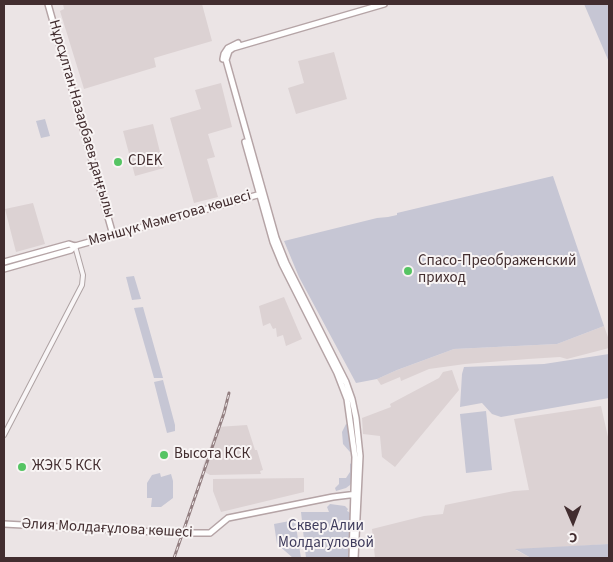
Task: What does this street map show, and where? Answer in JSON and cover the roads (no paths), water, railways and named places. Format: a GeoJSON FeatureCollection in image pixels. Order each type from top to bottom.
{"type":"FeatureCollection","features":[{"type":"Feature","properties":{"kind":"main road","name":"Нұрсұлтан Назарбаев даңғылы"},"geometry":{"type":"LineString","coordinates":[[48,4],[113,235]]}},
{"type":"Feature","properties":{"kind":"main road"},"geometry":{"type":"LineString","coordinates":[[353,558],[357,494],[354,449],[347,399],[276,238],[262,194],[226,60],[228,49],[235,44],[373,4]]}},
{"type":"Feature","properties":{"kind":"main road"},"geometry":{"type":"LineString","coordinates":[[228,49],[384,4]]}},
{"type":"Feature","properties":{"kind":"main road","name":"Мәншүк Мәметова көшесі"},"geometry":{"type":"LineString","coordinates":[[4,269],[71,250],[76,246],[113,235],[262,194]]}},
{"type":"Feature","properties":{"kind":"main road","name":"Мәншүк Мәметова көшесі"},"geometry":{"type":"LineString","coordinates":[[4,262],[69,244],[76,246]]}},
{"type":"Feature","properties":{"kind":"main road","name":"Әлия Молдағұлова көшесі"},"geometry":{"type":"LineString","coordinates":[[4,524],[210,534],[228,518],[357,494]]}},
{"type":"Feature","properties":{"kind":"street"},"geometry":{"type":"LineString","coordinates":[[4,435],[82,285],[83,275],[76,246]]}},
{"type":"Feature","properties":{"kind":"railway"},"geometry":{"type":"LineString","coordinates":[[174,558],[224,413],[229,393]]}},
{"type":"Feature","properties":{"kind":"place","name":"CDEK"},"geometry":{"type":"Point","coordinates":[118,162]}},
{"type":"Feature","properties":{"kind":"place","name":"Спасо-Преображенский приход"},"geometry":{"type":"Point","coordinates":[408,271]}},
{"type":"Feature","properties":{"kind":"place","name":"Высота КСК"},"geometry":{"type":"Point","coordinates":[164,455]}},
{"type":"Feature","properties":{"kind":"place","name":"ЖЭК 5 КСК"},"geometry":{"type":"Point","coordinates":[22,467]}},
{"type":"Feature","properties":{"kind":"park label","name":"Сквер Алии Молдагуловой"},"geometry":{"type":"Point","coordinates":[326,536]}}]}
